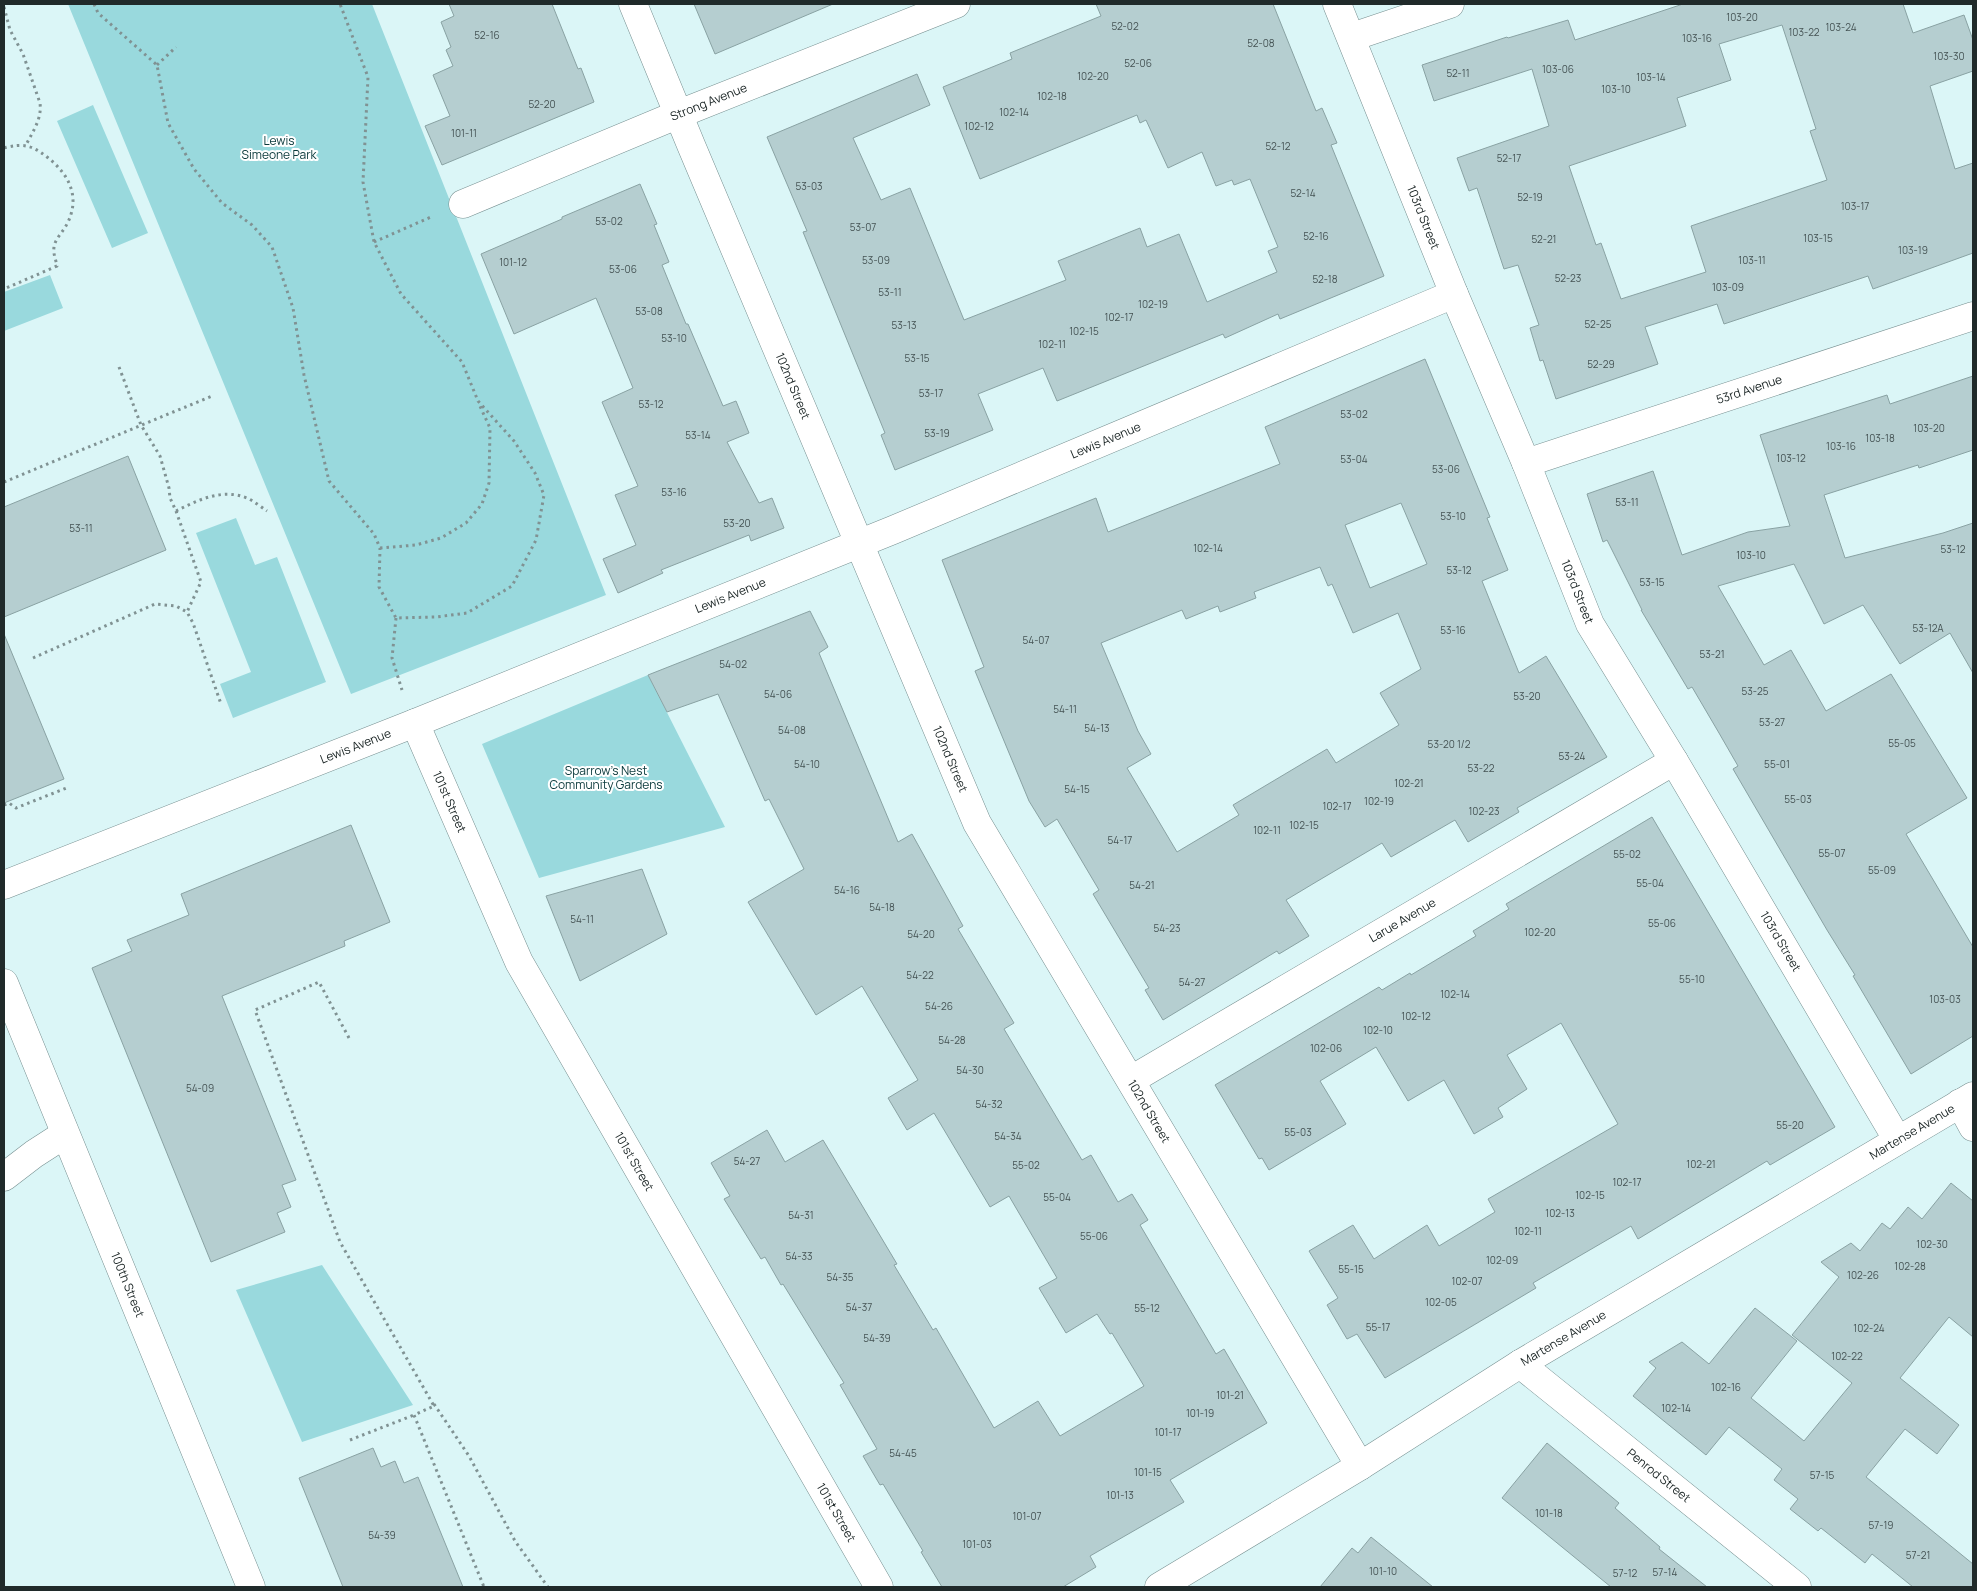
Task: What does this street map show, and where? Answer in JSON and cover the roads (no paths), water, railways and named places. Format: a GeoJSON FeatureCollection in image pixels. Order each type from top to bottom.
{"type":"FeatureCollection","features":[{"type":"Feature","properties":{"kind":"street","name":"102nd Street"},"geometry":{"type":"LineString","coordinates":[[634,4],[678,114],[977,823],[1360,1466]]}},
{"type":"Feature","properties":{"kind":"street","name":"Strong Avenue"},"geometry":{"type":"LineString","coordinates":[[463,204],[678,114],[956,4]]}},
{"type":"Feature","properties":{"kind":"street","name":"103rd Street"},"geometry":{"type":"LineString","coordinates":[[1337,4],[1352,37],[1454,294],[1526,463],[1590,624],[1674,761],[1897,1139]]}},
{"type":"Feature","properties":{"kind":"street"},"geometry":{"type":"LineString","coordinates":[[1352,37],[1450,4]]}},
{"type":"Feature","properties":{"kind":"street","name":"Lewis Avenue"},"geometry":{"type":"LineString","coordinates":[[4,886],[859,544],[1454,294]]}},
{"type":"Feature","properties":{"kind":"street","name":"53rd Avenue"},"geometry":{"type":"LineString","coordinates":[[1526,463],[1973,316]]}},
{"type":"Feature","properties":{"kind":"street","name":"101st Street"},"geometry":{"type":"LineString","coordinates":[[415,723],[519,962],[879,1587]]}},
{"type":"Feature","properties":{"kind":"street","name":"Larue Avenue"},"geometry":{"type":"LineString","coordinates":[[1131,1080],[1674,761]]}},
{"type":"Feature","properties":{"kind":"street","name":"100th Street"},"geometry":{"type":"LineString","coordinates":[[4,983],[251,1587]]}},
{"type":"Feature","properties":{"kind":"street"},"geometry":{"type":"LineString","coordinates":[[1967,1099],[1973,1127]]}},
{"type":"Feature","properties":{"kind":"street","name":"Martense Avenue"},"geometry":{"type":"LineString","coordinates":[[1159,1587],[1360,1466],[1520,1364],[1967,1099]]}},
{"type":"Feature","properties":{"kind":"street"},"geometry":{"type":"LineString","coordinates":[[4,1177],[34,1154],[65,1134]]}},
{"type":"Feature","properties":{"kind":"street","name":"Penrod Street"},"geometry":{"type":"LineString","coordinates":[[1520,1364],[1797,1587]]}},
{"type":"Feature","properties":{"kind":"park label","name":"Lewis Simeone Park"},"geometry":{"type":"Point","coordinates":[279,148]}},
{"type":"Feature","properties":{"kind":"park label","name":"Sparrow's Nest Community Gardens"},"geometry":{"type":"Point","coordinates":[606,778]}}]}
